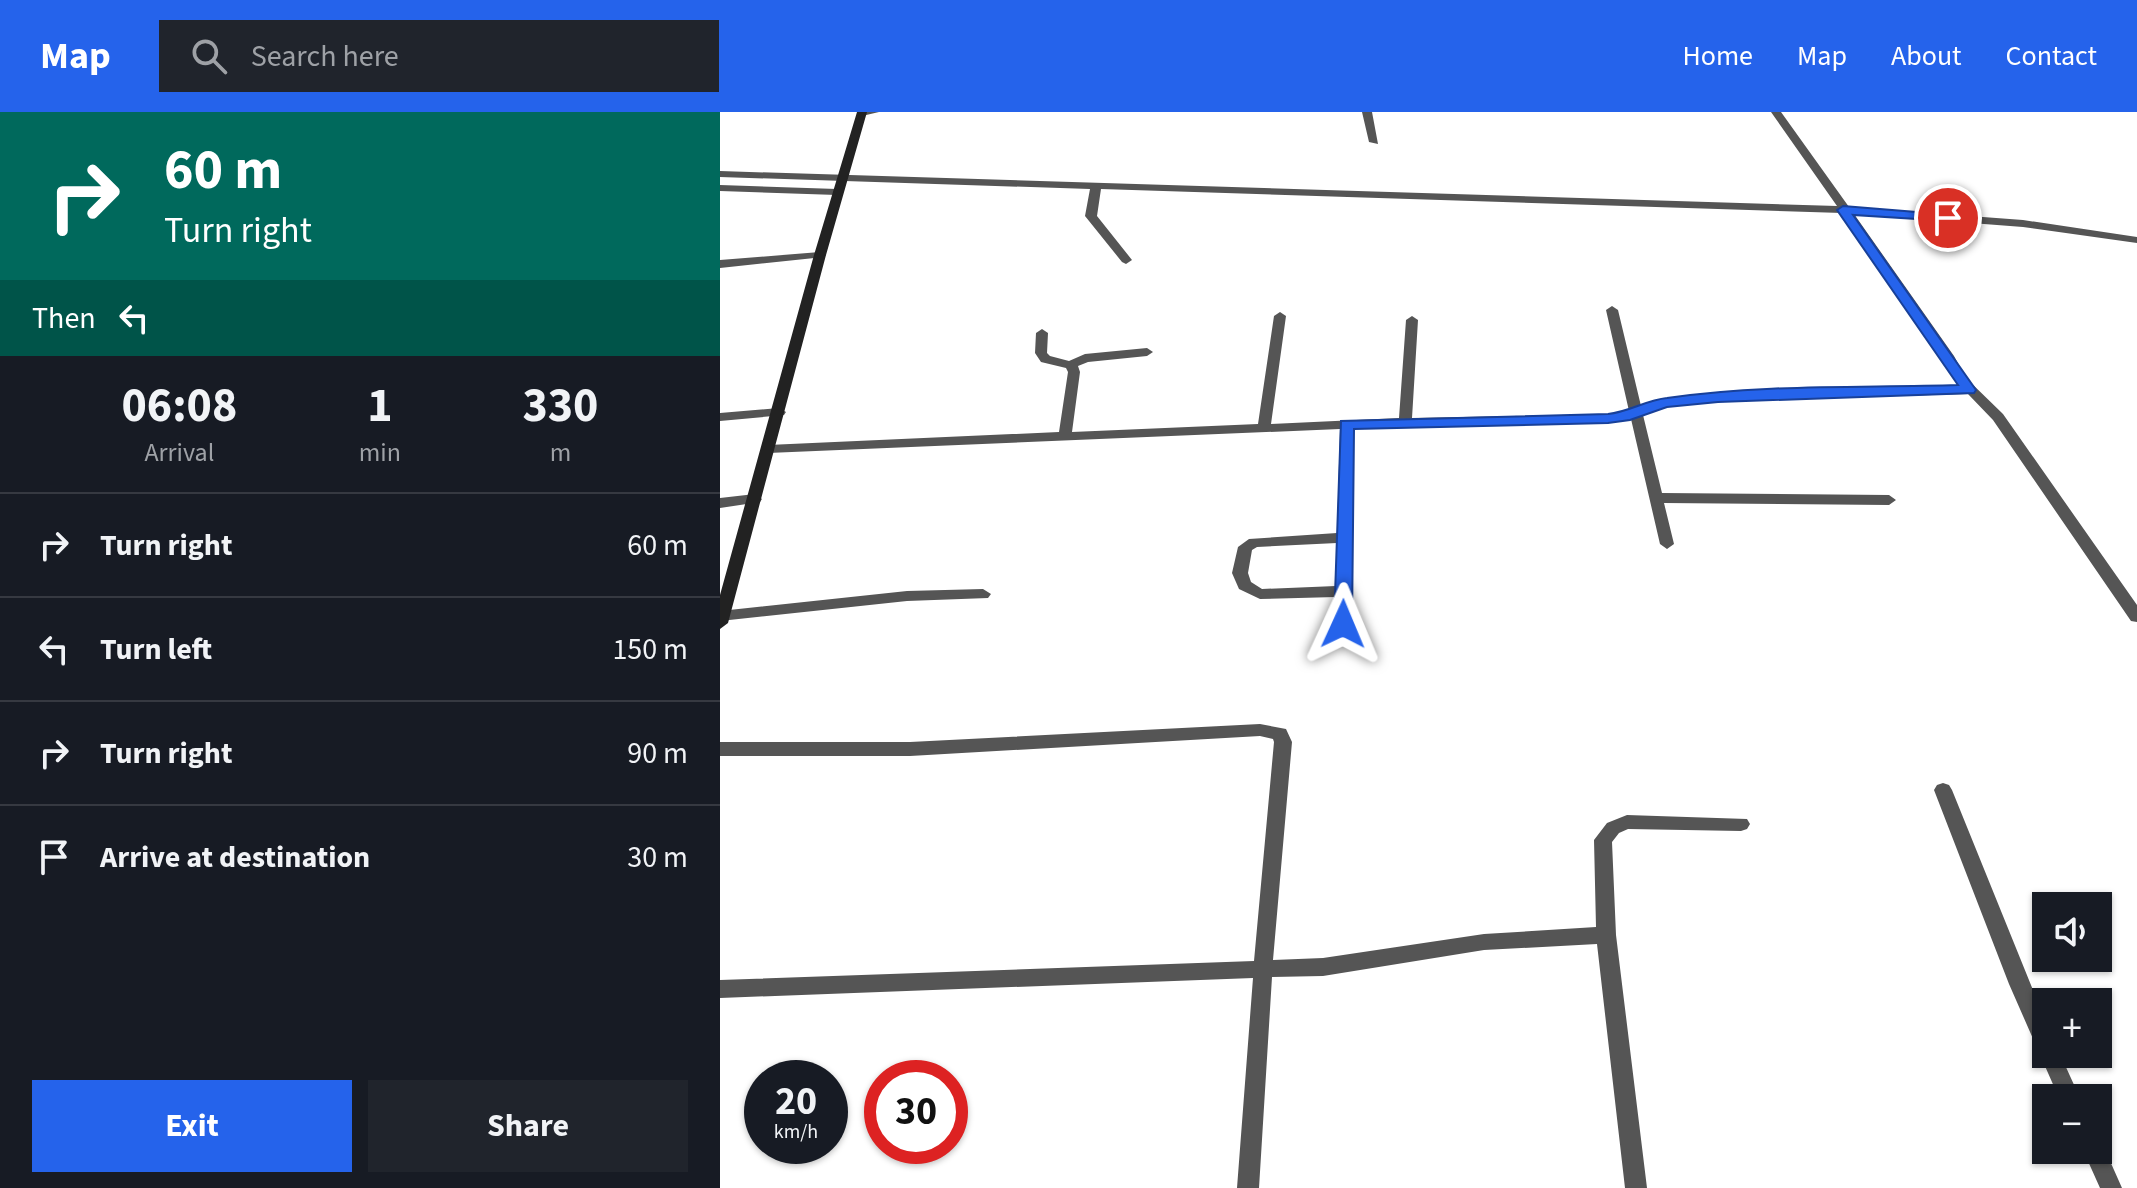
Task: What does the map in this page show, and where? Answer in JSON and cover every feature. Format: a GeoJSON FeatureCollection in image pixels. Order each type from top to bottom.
{"type":"FeatureCollection","features":[{"type":"Feature","properties":{"kind":"street"},"geometry":{"type":"LineString","coordinates":[[874,112],[862,112],[721,618],[907,596],[983,594]]}},
{"type":"Feature","properties":{"kind":"street"},"geometry":{"type":"LineString","coordinates":[[1367,112],[1374,142]]}},
{"type":"Feature","properties":{"kind":"street"},"geometry":{"type":"LineString","coordinates":[[1776,112],[1838,210],[1948,356],[1962,387],[1998,417],[2137,617]]}},
{"type":"Feature","properties":{"kind":"street"},"geometry":{"type":"LineString","coordinates":[[720,174],[841,185]]}},
{"type":"Feature","properties":{"kind":"street"},"geometry":{"type":"LineString","coordinates":[[720,188],[841,185],[1838,210],[1989,221],[2102,233],[2137,240]]}},
{"type":"Feature","properties":{"kind":"street"},"geometry":{"type":"LineString","coordinates":[[1095,191],[1091,216],[1126,260]]}},
{"type":"Feature","properties":{"kind":"street"},"geometry":{"type":"LineString","coordinates":[[720,264],[820,255]]}},
{"type":"Feature","properties":{"kind":"street"},"geometry":{"type":"LineString","coordinates":[[1612,310],[1667,544]]}},
{"type":"Feature","properties":{"kind":"street"},"geometry":{"type":"LineString","coordinates":[[1264,428],[1280,316]]}},
{"type":"Feature","properties":{"kind":"street"},"geometry":{"type":"LineString","coordinates":[[1405,422],[1412,320]]}},
{"type":"Feature","properties":{"kind":"street"},"geometry":{"type":"LineString","coordinates":[[1042,333],[1041,353],[1046,359],[1071,365],[1085,358],[1147,352]]}},
{"type":"Feature","properties":{"kind":"street"},"geometry":{"type":"LineString","coordinates":[[1065,436],[1074,372],[1071,365]]}},
{"type":"Feature","properties":{"kind":"street"},"geometry":{"type":"LineString","coordinates":[[768,449],[1347,424],[1608,418],[1635,413],[1665,402],[1718,397],[1928,391],[1962,387]]}},
{"type":"Feature","properties":{"kind":"street"},"geometry":{"type":"LineString","coordinates":[[720,417],[779,412]]}},
{"type":"Feature","properties":{"kind":"street"},"geometry":{"type":"LineString","coordinates":[[1343,624],[1347,424]]}},
{"type":"Feature","properties":{"kind":"street"},"geometry":{"type":"LineString","coordinates":[[1656,498],[1889,500]]}},
{"type":"Feature","properties":{"kind":"street"},"geometry":{"type":"LineString","coordinates":[[720,503],[755,499]]}},
{"type":"Feature","properties":{"kind":"street"},"geometry":{"type":"LineString","coordinates":[[1344,591],[1260,594],[1244,585],[1240,573],[1245,547],[1254,542],[1345,538]]}},
{"type":"Feature","properties":{"kind":"street"},"geometry":{"type":"LineString","coordinates":[[720,749],[910,749],[1260,730],[1280,734],[1283,742],[1248,1188]]}},
{"type":"Feature","properties":{"kind":"street"},"geometry":{"type":"LineString","coordinates":[[1943,790],[2032,1013]]}},
{"type":"Feature","properties":{"kind":"street"},"geometry":{"type":"LineString","coordinates":[[1636,1188],[1606,935],[1603,840],[1613,828],[1627,822],[1741,824]]}},
{"type":"Feature","properties":{"kind":"street"},"geometry":{"type":"LineString","coordinates":[[720,989],[1323,967],[1484,942],[1606,935]]}},
{"type":"Feature","properties":{"kind":"street"},"geometry":{"type":"LineString","coordinates":[[2100,1164],[2111,1188]]}},
{"type":"Feature","properties":{"kind":"route"},"geometry":{"type":"LineString","coordinates":[[1343,624],[1347,424],[1608,418],[1624,417],[1665,402],[1718,397],[1969,390],[1843,210],[1948,218]]}}]}
